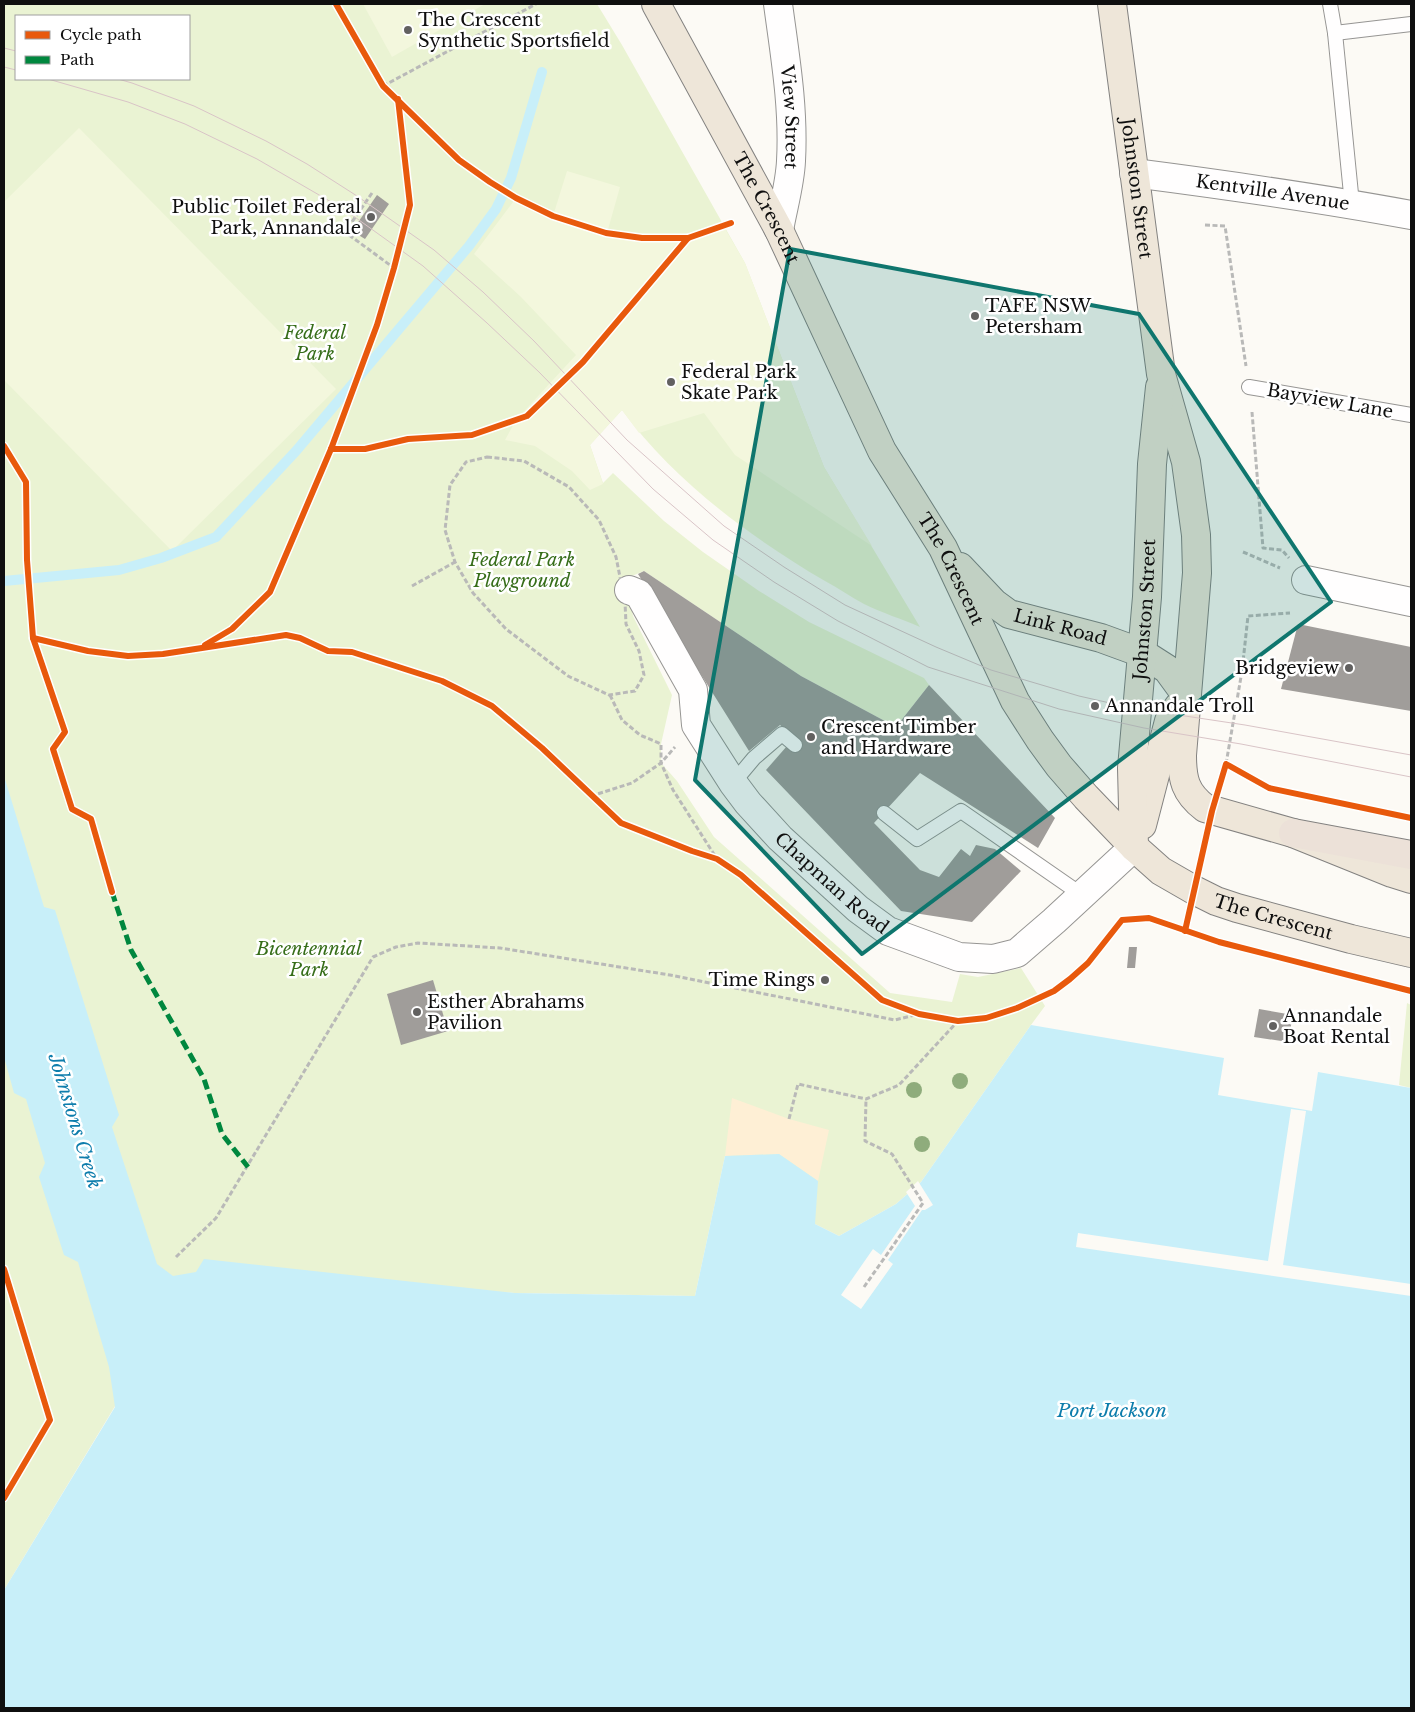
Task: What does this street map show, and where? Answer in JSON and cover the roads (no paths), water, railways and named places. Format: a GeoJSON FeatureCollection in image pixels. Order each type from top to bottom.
{"type":"FeatureCollection","features":[{"type":"Feature","properties":{"kind":"highway"},"geometry":{"type":"LineString","coordinates":[[1292,833],[1411,855]]}},
{"type":"Feature","properties":{"kind":"main road","name":"The Crescent"},"geometry":{"type":"LineString","coordinates":[[656,4],[779,230],[882,451],[943,548],[1015,701],[1059,766],[1134,847],[1161,871],[1216,901],[1351,939],[1411,953]]}},
{"type":"Feature","properties":{"kind":"main road","name":"Johnston Street"},"geometry":{"type":"LineString","coordinates":[[1112,4],[1162,374],[1186,462],[1196,535],[1197,572],[1186,695],[1182,769],[1185,785],[1203,805],[1292,833]]}},
{"type":"Feature","properties":{"kind":"main road","name":"Johnston Street"},"geometry":{"type":"LineString","coordinates":[[1134,847],[1132,768],[1147,597],[1152,464],[1162,374]]}},
{"type":"Feature","properties":{"kind":"main road","name":"Link Road"},"geometry":{"type":"LineString","coordinates":[[943,548],[994,603],[1009,614],[1101,638],[1142,653],[1166,669],[1186,695]]}},
{"type":"Feature","properties":{"kind":"main road"},"geometry":{"type":"LineString","coordinates":[[1134,847],[1145,817],[1169,721],[1186,695]]}},
{"type":"Feature","properties":{"kind":"main road"},"geometry":{"type":"LineString","coordinates":[[1292,833],[1411,879]]}},
{"type":"Feature","properties":{"kind":"street","name":"View Street"},"geometry":{"type":"LineString","coordinates":[[778,4],[792,129],[791,164],[779,230]]}},
{"type":"Feature","properties":{"kind":"street","name":"Kentville Avenue"},"geometry":{"type":"LineString","coordinates":[[1134,174],[1199,181],[1352,204],[1411,215]]}},
{"type":"Feature","properties":{"kind":"street"},"geometry":{"type":"LineString","coordinates":[[1306,580],[1411,602]]}},
{"type":"Feature","properties":{"kind":"street","name":"Chapman Road"},"geometry":{"type":"LineString","coordinates":[[629,590],[639,594],[693,690],[696,725],[722,768],[748,803],[780,838],[858,909],[888,931],[959,957],[993,959],[1017,953],[1134,847]]}},
{"type":"Feature","properties":{"kind":"lane"},"geometry":{"type":"LineString","coordinates":[[1330,4],[1335,33],[1352,204]]}},
{"type":"Feature","properties":{"kind":"lane"},"geometry":{"type":"LineString","coordinates":[[1335,33],[1411,24]]}},
{"type":"Feature","properties":{"kind":"lane","name":"Bayview Lane"},"geometry":{"type":"LineString","coordinates":[[1250,387],[1411,415]]}},
{"type":"Feature","properties":{"kind":"lane"},"geometry":{"type":"LineString","coordinates":[[733,783],[754,758],[782,734],[795,744]]}},
{"type":"Feature","properties":{"kind":"lane"},"geometry":{"type":"LineString","coordinates":[[884,813],[917,838],[961,811],[1082,895]]}},
{"type":"Feature","properties":{"kind":"water","name":"Port Jackson"},"geometry":{"type":"Polygon","coordinates":[[[4,776],[44,907],[55,910],[119,1115],[112,1127],[157,1264],[173,1276],[196,1272],[204,1259],[515,1293],[695,1296],[725,1156],[779,1154],[818,1181],[815,1224],[839,1236],[896,1204],[921,1182],[1031,1025],[1224,1058],[1218,1095],[1312,1111],[1318,1072],[1411,1088],[1411,1708],[4,1708],[4,1590],[115,1407],[109,1367],[78,1262],[64,1255],[39,1177],[45,1163],[26,1099],[14,1093],[4,1057],[4,776]]]}},
{"type":"Feature","properties":{"kind":"waterway"},"geometry":{"type":"LineString","coordinates":[[4,581],[119,570],[161,558],[216,537],[296,451],[469,246],[496,209],[511,178],[542,72]]}},
{"type":"Feature","properties":{"kind":"tram line"},"geometry":{"type":"LineString","coordinates":[[4,48],[15,51]]}},
{"type":"Feature","properties":{"kind":"tram line"},"geometry":{"type":"LineString","coordinates":[[4,67],[15,70]]}},
{"type":"Feature","properties":{"kind":"tram line"},"geometry":{"type":"LineString","coordinates":[[51,80],[128,102],[185,124],[257,159],[345,210],[423,266],[487,323],[539,372],[653,489],[713,540],[774,582],[838,621],[928,667],[1059,709],[1144,728],[1241,744],[1411,777]]}},
{"type":"Feature","properties":{"kind":"tram line"},"geometry":{"type":"LineString","coordinates":[[122,80],[194,106],[266,141],[307,164],[357,196],[434,250],[483,292],[534,341],[627,440],[724,526],[784,567],[845,605],[991,670],[1079,696],[1132,708],[1245,725],[1411,755]]}},
{"type":"Feature","properties":{"kind":"place","name":"The Crescent Synthetic Sportsfield"},"geometry":{"type":"Point","coordinates":[408,30]}},
{"type":"Feature","properties":{"kind":"place","name":"Public Toilet Federal Park, Annandale"},"geometry":{"type":"Point","coordinates":[371,217]}},
{"type":"Feature","properties":{"kind":"place","name":"TAFE NSW Petersham"},"geometry":{"type":"Point","coordinates":[975,316]}},
{"type":"Feature","properties":{"kind":"place","name":"Federal Park Skate Park"},"geometry":{"type":"Point","coordinates":[671,382]}},
{"type":"Feature","properties":{"kind":"place","name":"Bridgeview"},"geometry":{"type":"Point","coordinates":[1349,668]}},
{"type":"Feature","properties":{"kind":"place","name":"Annandale Troll"},"geometry":{"type":"Point","coordinates":[1095,706]}},
{"type":"Feature","properties":{"kind":"place","name":"Crescent Timber and Hardware"},"geometry":{"type":"Point","coordinates":[811,737]}},
{"type":"Feature","properties":{"kind":"place","name":"Time Rings"},"geometry":{"type":"Point","coordinates":[825,980]}},
{"type":"Feature","properties":{"kind":"place","name":"Esther Abrahams Pavilion"},"geometry":{"type":"Point","coordinates":[417,1012]}},
{"type":"Feature","properties":{"kind":"place","name":"Annandale Boat Rental"},"geometry":{"type":"Point","coordinates":[1273,1026]}},
{"type":"Feature","properties":{"kind":"park label","name":"Federal Park"},"geometry":{"type":"Point","coordinates":[315,343]}},
{"type":"Feature","properties":{"kind":"park label","name":"Federal Park Playground"},"geometry":{"type":"Point","coordinates":[522,570]}},
{"type":"Feature","properties":{"kind":"park label","name":"Bicentennial Park"},"geometry":{"type":"Point","coordinates":[309,960]}},
{"type":"Feature","properties":{"kind":"water label","name":"Johnstons Creek"},"geometry":{"type":"Point","coordinates":[75,1121]}}]}
